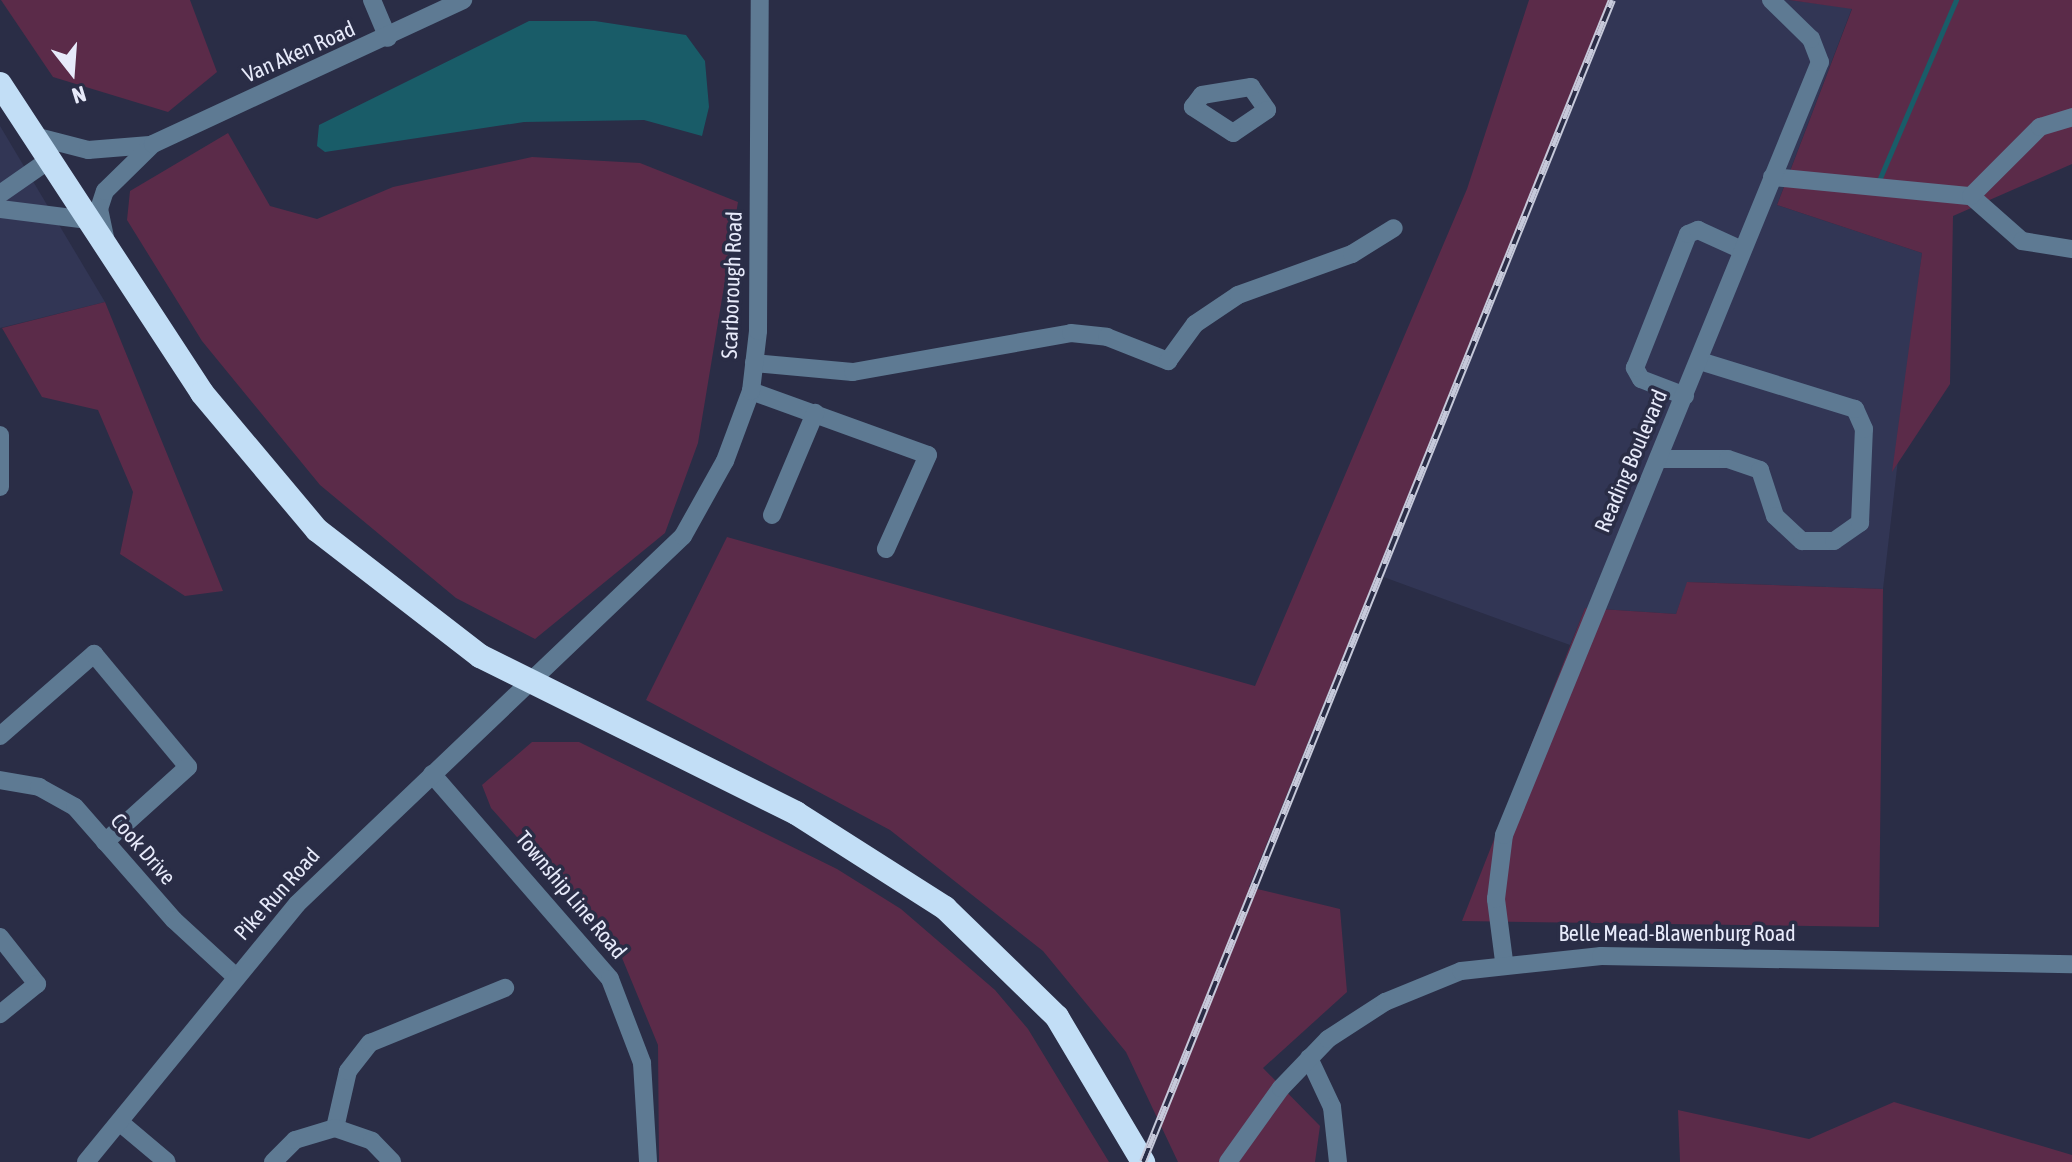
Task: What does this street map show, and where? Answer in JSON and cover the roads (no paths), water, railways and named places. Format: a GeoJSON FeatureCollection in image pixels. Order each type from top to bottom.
{"type":"FeatureCollection","features":[{"type":"Feature","properties":{"kind":"highway"},"geometry":{"type":"LineString","coordinates":[[0,84],[202,393],[287,500],[419,616],[529,683],[796,813],[891,868],[995,950],[1087,1059],[1143,1162]]}},
{"type":"Feature","properties":{"kind":"street"},"geometry":{"type":"LineString","coordinates":[[372,0],[388,38]]}},
{"type":"Feature","properties":{"kind":"street","name":"Van Aken Road"},"geometry":{"type":"LineString","coordinates":[[34,136],[88,150],[153,144],[388,38],[463,0]]}},
{"type":"Feature","properties":{"kind":"street","name":"Scarborough Road"},"geometry":{"type":"LineString","coordinates":[[529,683],[683,536],[725,461],[751,391],[760,0]]}},
{"type":"Feature","properties":{"kind":"street","name":"Reading Boulevard"},"geometry":{"type":"LineString","coordinates":[[1504,961],[1496,899],[1504,835],[1820,62],[1811,39],[1771,0]]}},
{"type":"Feature","properties":{"kind":"street"},"geometry":{"type":"LineString","coordinates":[[1971,196],[2040,127],[2072,117]]}},
{"type":"Feature","properties":{"kind":"street","name":"Van Aken Road"},"geometry":{"type":"LineString","coordinates":[[110,254],[99,209],[105,191],[153,144]]}},
{"type":"Feature","properties":{"kind":"street"},"geometry":{"type":"LineString","coordinates":[[0,194],[49,160]]}},
{"type":"Feature","properties":{"kind":"street"},"geometry":{"type":"LineString","coordinates":[[1772,177],[1971,196],[2022,241],[2072,249]]}},
{"type":"Feature","properties":{"kind":"street"},"geometry":{"type":"LineString","coordinates":[[0,209],[88,220]]}},
{"type":"Feature","properties":{"kind":"street"},"geometry":{"type":"LineString","coordinates":[[754,363],[853,372],[1071,333],[1107,337],[1168,361],[1195,324],[1238,295],[1352,254],[1394,228]]}},
{"type":"Feature","properties":{"kind":"street"},"geometry":{"type":"LineString","coordinates":[[1685,396],[1641,379],[1635,368],[1688,234],[1698,230],[1742,250]]}},
{"type":"Feature","properties":{"kind":"street"},"geometry":{"type":"LineString","coordinates":[[1659,459],[1728,459],[1760,470],[1775,516],[1802,541],[1834,541],[1860,523],[1864,429],[1855,409],[1700,361]]}},
{"type":"Feature","properties":{"kind":"street"},"geometry":{"type":"LineString","coordinates":[[751,391],[928,455],[886,549]]}},
{"type":"Feature","properties":{"kind":"street"},"geometry":{"type":"LineString","coordinates":[[772,515],[815,413]]}},
{"type":"Feature","properties":{"kind":"street"},"geometry":{"type":"LineString","coordinates":[[0,435],[0,487]]}},
{"type":"Feature","properties":{"kind":"street"},"geometry":{"type":"LineString","coordinates":[[0,736],[94,654],[188,767],[105,842]]}},
{"type":"Feature","properties":{"kind":"street","name":"Pike Run Road"},"geometry":{"type":"LineString","coordinates":[[86,1162],[123,1125],[236,977],[297,904],[529,683]]}},
{"type":"Feature","properties":{"kind":"street","name":"Township Line Road"},"geometry":{"type":"LineString","coordinates":[[432,774],[610,979],[642,1063],[648,1162]]}},
{"type":"Feature","properties":{"kind":"street","name":"Cook Drive"},"geometry":{"type":"LineString","coordinates":[[0,780],[56,794],[236,977]]}},
{"type":"Feature","properties":{"kind":"street"},"geometry":{"type":"LineString","coordinates":[[0,937],[37,984],[0,1014]]}},
{"type":"Feature","properties":{"kind":"street","name":"Belle Mead-Blawenburg Road"},"geometry":{"type":"LineString","coordinates":[[1228,1162],[1309,1058],[1385,1002],[1504,961],[1601,956],[2072,964]]}},
{"type":"Feature","properties":{"kind":"street"},"geometry":{"type":"LineString","coordinates":[[335,1128],[348,1071],[370,1043],[505,988]]}},
{"type":"Feature","properties":{"kind":"street"},"geometry":{"type":"LineString","coordinates":[[1309,1058],[1332,1107],[1338,1162]]}},
{"type":"Feature","properties":{"kind":"street"},"geometry":{"type":"LineString","coordinates":[[123,1125],[167,1162]]}},
{"type":"Feature","properties":{"kind":"street"},"geometry":{"type":"LineString","coordinates":[[273,1162],[295,1140],[335,1128],[372,1141],[392,1162]]}},
{"type":"Feature","properties":{"kind":"waterway"},"geometry":{"type":"LineString","coordinates":[[1880,178],[1956,0]]}},
{"type":"Feature","properties":{"kind":"railway"},"geometry":{"type":"LineString","coordinates":[[1143,1162],[1612,0]]}}]}
